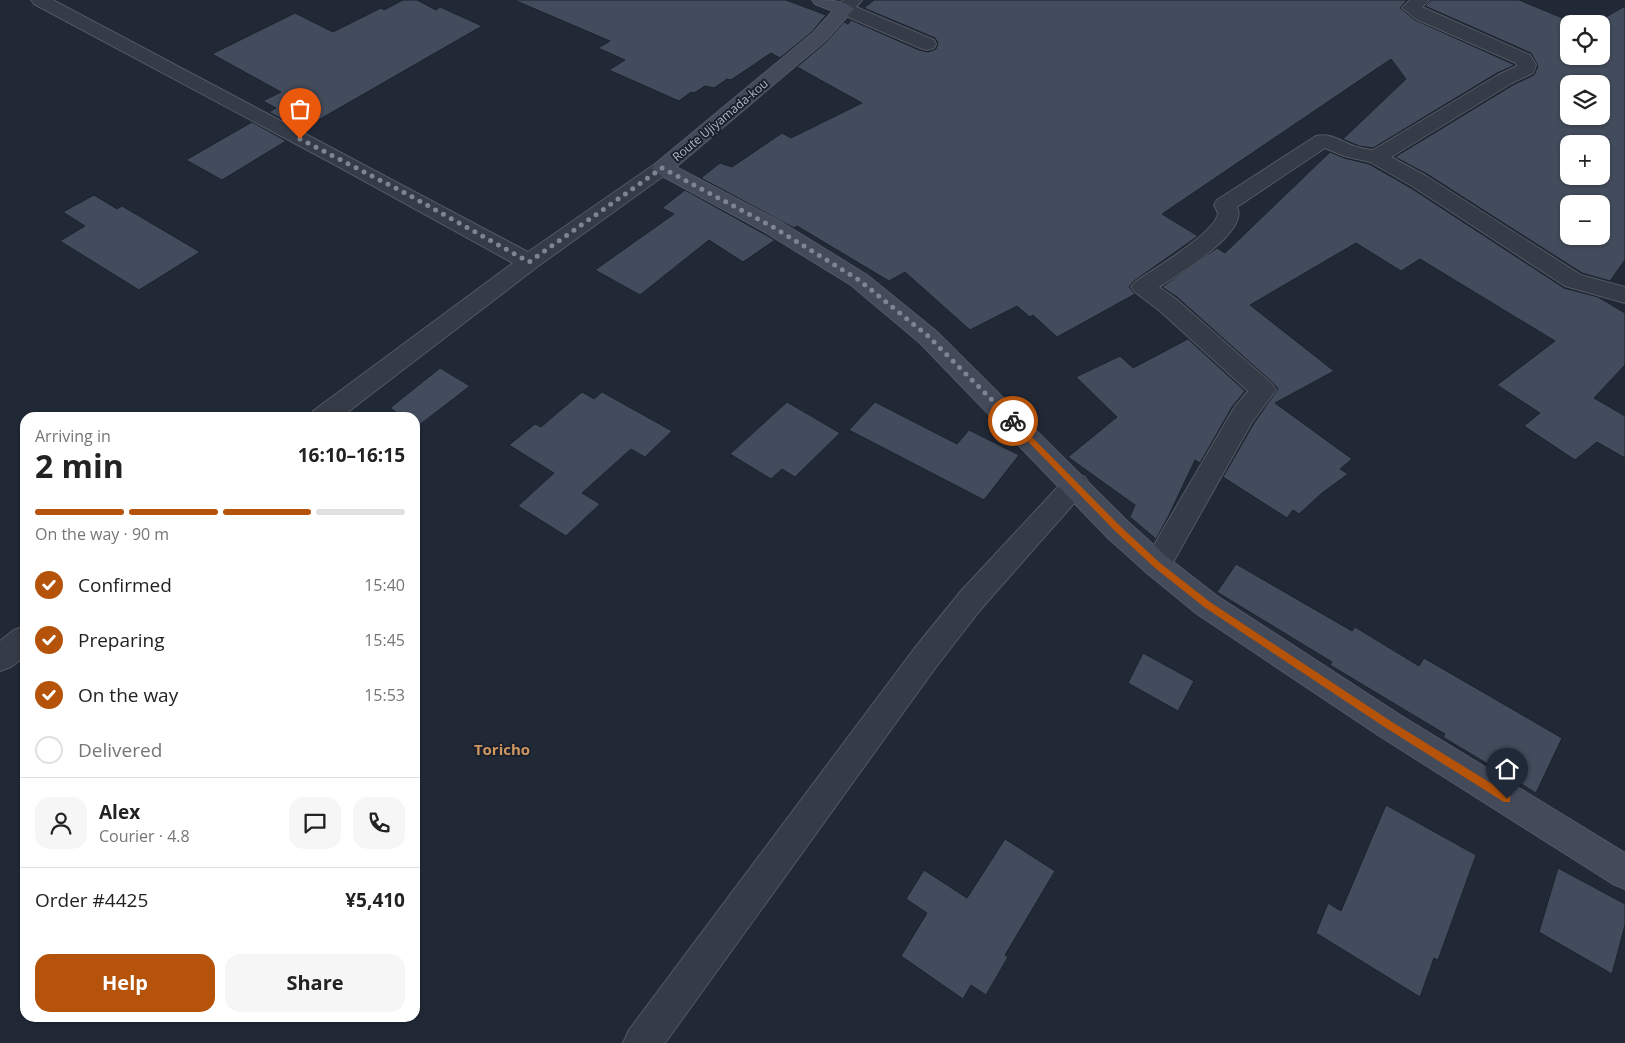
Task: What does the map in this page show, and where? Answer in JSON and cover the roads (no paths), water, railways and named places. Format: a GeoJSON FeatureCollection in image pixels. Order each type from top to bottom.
{"type":"FeatureCollection","features":[{"type":"Feature","properties":{"kind":"main road"},"geometry":{"type":"LineString","coordinates":[[820,0],[849,5]]}},
{"type":"Feature","properties":{"kind":"main road","name":"Route Ujiyamada-kou"},"geometry":{"type":"LineString","coordinates":[[849,5],[819,37],[662,168],[773,227],[859,280],[928,336],[1076,484],[1118,530],[1158,566],[1207,605],[1372,714],[1625,872]]}},
{"type":"Feature","properties":{"kind":"street"},"geometry":{"type":"LineString","coordinates":[[40,0],[241,108],[407,194],[529,262]]}},
{"type":"Feature","properties":{"kind":"street"},"geometry":{"type":"LineString","coordinates":[[1376,157],[1505,79],[1526,69],[1527,65],[1523,59],[1422,15],[1411,8],[1420,0]]}},
{"type":"Feature","properties":{"kind":"street"},"geometry":{"type":"LineString","coordinates":[[849,5],[927,44]]}},
{"type":"Feature","properties":{"kind":"street"},"geometry":{"type":"LineString","coordinates":[[1158,566],[1243,415],[1263,390],[1168,305],[1144,287],[1219,233],[1229,218],[1229,212],[1225,204],[1323,140],[1351,152],[1376,157],[1419,180],[1573,281],[1625,295]]}},
{"type":"Feature","properties":{"kind":"street"},"geometry":{"type":"LineString","coordinates":[[330,412],[529,262],[662,168]]}},
{"type":"Feature","properties":{"kind":"street"},"geometry":{"type":"LineString","coordinates":[[642,1043],[925,658],[971,600],[1076,484]]}},
{"type":"Feature","properties":{"kind":"street"},"geometry":{"type":"LineString","coordinates":[[0,658],[20,643]]}},
{"type":"Feature","properties":{"kind":"district","name":"Toricho"},"geometry":{"type":"Point","coordinates":[502,749]}}]}
